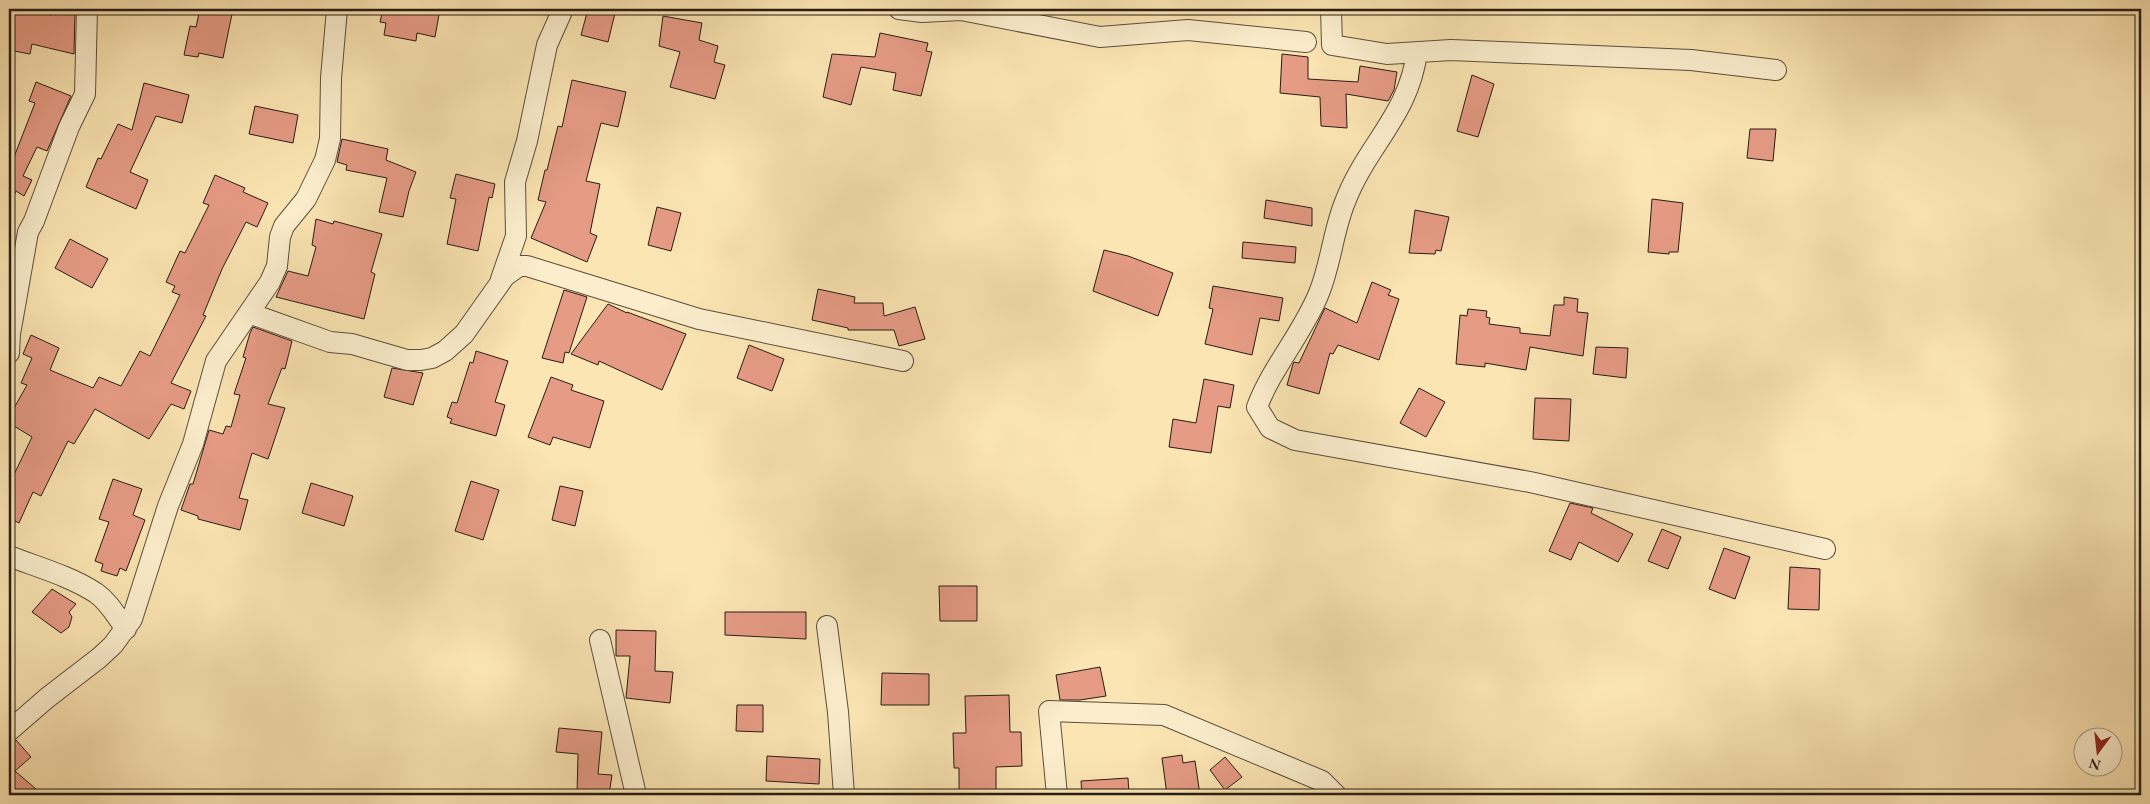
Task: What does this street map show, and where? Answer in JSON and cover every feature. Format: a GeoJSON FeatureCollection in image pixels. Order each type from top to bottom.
{"type":"FeatureCollection","features":[{"type":"Feature","properties":{"kind":"street"},"geometry":{"type":"LineString","coordinates":[[9,352],[10,334],[28,232],[34,221],[69,127],[85,94],[87,9]]}},
{"type":"Feature","properties":{"kind":"street"},"geometry":{"type":"LineString","coordinates":[[9,730],[99,658],[126,629],[132,619],[168,506],[194,444],[213,369],[224,347],[270,282],[277,266],[280,237],[284,226],[306,199],[325,160],[330,139],[331,78],[337,9]]}},
{"type":"Feature","properties":{"kind":"street"},"geometry":{"type":"LineString","coordinates":[[498,287],[516,236],[515,182],[528,141],[547,45],[563,9]]}},
{"type":"Feature","properties":{"kind":"street"},"geometry":{"type":"LineString","coordinates":[[899,9],[922,12],[962,9],[1100,37],[1188,30],[1306,42]]}},
{"type":"Feature","properties":{"kind":"street"},"geometry":{"type":"LineString","coordinates":[[1331,9],[1332,45],[1387,54],[1451,50],[1520,52],[1607,58],[1691,60],[1776,70]]}},
{"type":"Feature","properties":{"kind":"street"},"geometry":{"type":"LineString","coordinates":[[1416,52],[1414,75],[1398,111],[1367,158],[1345,202],[1318,294],[1256,407],[1270,428],[1295,440],[1530,482],[1825,549]]}},
{"type":"Feature","properties":{"kind":"street"},"geometry":{"type":"LineString","coordinates":[[249,313],[330,342],[352,344],[407,360],[432,358],[445,351],[464,334],[513,269],[519,266],[527,266],[699,319],[903,361]]}},
{"type":"Feature","properties":{"kind":"street"},"geometry":{"type":"LineString","coordinates":[[9,556],[77,583],[97,594],[106,602],[126,629]]}},
{"type":"Feature","properties":{"kind":"street"},"geometry":{"type":"LineString","coordinates":[[828,626],[838,712],[844,795]]}},
{"type":"Feature","properties":{"kind":"street"},"geometry":{"type":"LineString","coordinates":[[600,640],[636,795]]}},
{"type":"Feature","properties":{"kind":"street"},"geometry":{"type":"LineString","coordinates":[[1057,795],[1049,711],[1164,715],[1322,781],[1336,795]]}},
{"type":"Feature","properties":{"kind":"building"},"geometry":{"type":"Polygon","coordinates":[[[9,9],[52,15],[54,9],[75,11],[74,54],[32,44],[30,54],[9,50],[9,9]]]}},
{"type":"Feature","properties":{"kind":"building"},"geometry":{"type":"Polygon","coordinates":[[[200,9],[233,9],[223,58],[199,53],[198,57],[184,55],[190,26],[196,27],[200,9]]]}},
{"type":"Feature","properties":{"kind":"building"},"geometry":{"type":"Polygon","coordinates":[[[383,9],[440,9],[435,37],[417,33],[416,41],[384,35],[386,23],[380,22],[383,9]]]}},
{"type":"Feature","properties":{"kind":"building"},"geometry":{"type":"Polygon","coordinates":[[[588,9],[616,9],[608,42],[581,35],[588,9]]]}},
{"type":"Feature","properties":{"kind":"building"},"geometry":{"type":"Polygon","coordinates":[[[663,16],[702,23],[699,40],[718,46],[714,62],[725,65],[715,99],[670,87],[680,52],[659,46],[663,16]]]}},
{"type":"Feature","properties":{"kind":"building"},"geometry":{"type":"Polygon","coordinates":[[[880,33],[928,43],[926,51],[932,52],[921,96],[893,90],[896,73],[861,67],[851,105],[823,97],[832,54],[875,57],[880,33]]]}},
{"type":"Feature","properties":{"kind":"building"},"geometry":{"type":"Polygon","coordinates":[[[1282,54],[1308,57],[1308,79],[1358,82],[1360,66],[1397,72],[1394,90],[1388,101],[1346,94],[1347,128],[1321,126],[1320,97],[1280,93],[1282,54]]]}},
{"type":"Feature","properties":{"kind":"building"},"geometry":{"type":"Polygon","coordinates":[[[1472,75],[1494,84],[1478,137],[1457,131],[1472,75]]]}},
{"type":"Feature","properties":{"kind":"building"},"geometry":{"type":"Polygon","coordinates":[[[572,80],[626,92],[618,127],[601,123],[586,181],[600,184],[590,233],[597,236],[587,262],[531,238],[546,202],[538,200],[558,126],[562,127],[572,80]]]}},
{"type":"Feature","properties":{"kind":"building"},"geometry":{"type":"Polygon","coordinates":[[[36,82],[71,96],[47,151],[37,147],[23,176],[32,180],[24,196],[16,191],[9,206],[9,155],[14,157],[35,103],[29,101],[36,82]]]}},
{"type":"Feature","properties":{"kind":"building"},"geometry":{"type":"Polygon","coordinates":[[[144,83],[189,95],[182,123],[156,116],[130,172],[148,180],[136,209],[86,187],[98,158],[101,159],[118,124],[132,130],[144,83]]]}},
{"type":"Feature","properties":{"kind":"building"},"geometry":{"type":"Polygon","coordinates":[[[255,106],[298,115],[293,143],[249,134],[255,106]]]}},
{"type":"Feature","properties":{"kind":"building"},"geometry":{"type":"Polygon","coordinates":[[[1750,129],[1776,129],[1773,161],[1747,158],[1750,129]]]}},
{"type":"Feature","properties":{"kind":"building"},"geometry":{"type":"Polygon","coordinates":[[[342,139],[388,149],[386,160],[416,172],[403,217],[379,212],[387,178],[346,170],[347,165],[337,162],[342,139]]]}},
{"type":"Feature","properties":{"kind":"building"},"geometry":{"type":"Polygon","coordinates":[[[456,174],[495,184],[492,198],[489,197],[478,251],[447,244],[456,199],[450,198],[456,174]]]}},
{"type":"Feature","properties":{"kind":"building"},"geometry":{"type":"Polygon","coordinates":[[[215,175],[245,188],[243,192],[268,203],[257,227],[246,222],[222,269],[203,315],[206,316],[171,383],[191,391],[184,409],[171,404],[149,439],[95,409],[74,444],[68,441],[41,496],[33,492],[19,523],[9,518],[9,485],[32,437],[9,423],[9,417],[27,385],[21,383],[32,358],[23,354],[31,335],[59,348],[50,370],[93,388],[99,377],[121,386],[140,351],[150,356],[180,295],[172,292],[175,286],[166,282],[180,251],[185,253],[209,205],[203,203],[215,175]]]}},
{"type":"Feature","properties":{"kind":"building"},"geometry":{"type":"Polygon","coordinates":[[[1652,199],[1683,203],[1678,252],[1669,252],[1669,254],[1648,252],[1652,199]]]}},
{"type":"Feature","properties":{"kind":"building"},"geometry":{"type":"Polygon","coordinates":[[[1266,200],[1312,208],[1312,226],[1264,218],[1266,200]]]}},
{"type":"Feature","properties":{"kind":"building"},"geometry":{"type":"Polygon","coordinates":[[[657,207],[681,213],[671,251],[648,245],[657,207]]]}},
{"type":"Feature","properties":{"kind":"building"},"geometry":{"type":"Polygon","coordinates":[[[1415,210],[1449,217],[1441,251],[1436,250],[1435,254],[1409,253],[1415,210]]]}},
{"type":"Feature","properties":{"kind":"building"},"geometry":{"type":"Polygon","coordinates":[[[316,219],[333,224],[334,221],[382,234],[371,272],[375,274],[364,319],[276,297],[288,271],[308,276],[316,247],[312,245],[316,219]]]}},
{"type":"Feature","properties":{"kind":"building"},"geometry":{"type":"Polygon","coordinates":[[[70,239],[108,259],[92,288],[55,268],[70,239]]]}},
{"type":"Feature","properties":{"kind":"building"},"geometry":{"type":"Polygon","coordinates":[[[1243,242],[1296,247],[1295,263],[1242,258],[1243,242]]]}},
{"type":"Feature","properties":{"kind":"building"},"geometry":{"type":"Polygon","coordinates":[[[1104,250],[1128,256],[1173,273],[1158,316],[1093,291],[1104,250]]]}},
{"type":"Feature","properties":{"kind":"building"},"geometry":{"type":"Polygon","coordinates":[[[1372,282],[1391,290],[1388,295],[1399,299],[1379,360],[1338,345],[1333,354],[1330,353],[1319,394],[1287,385],[1293,364],[1294,362],[1299,363],[1325,308],[1357,323],[1372,282]]]}},
{"type":"Feature","properties":{"kind":"building"},"geometry":{"type":"Polygon","coordinates":[[[1213,286],[1283,298],[1279,321],[1260,318],[1252,355],[1205,344],[1213,309],[1209,308],[1213,286]]]}},
{"type":"Feature","properties":{"kind":"building"},"geometry":{"type":"Polygon","coordinates":[[[818,289],[855,297],[854,303],[883,303],[884,316],[915,307],[925,339],[899,346],[894,330],[848,330],[848,328],[812,320],[818,289]]]}},
{"type":"Feature","properties":{"kind":"building"},"geometry":{"type":"Polygon","coordinates":[[[564,290],[587,297],[569,353],[565,352],[563,363],[542,358],[564,290]]]}},
{"type":"Feature","properties":{"kind":"building"},"geometry":{"type":"Polygon","coordinates":[[[1564,297],[1578,299],[1577,312],[1588,313],[1583,356],[1530,347],[1526,370],[1485,363],[1485,367],[1456,364],[1460,315],[1467,316],[1468,309],[1487,311],[1486,317],[1490,318],[1489,324],[1520,328],[1520,333],[1550,336],[1554,305],[1564,305],[1564,297]]]}},
{"type":"Feature","properties":{"kind":"building"},"geometry":{"type":"Polygon","coordinates":[[[608,304],[627,313],[686,334],[662,390],[599,361],[598,365],[571,354],[608,304]]]}},
{"type":"Feature","properties":{"kind":"building"},"geometry":{"type":"Polygon","coordinates":[[[253,327],[292,341],[285,369],[282,368],[268,404],[285,408],[268,459],[252,453],[239,498],[248,500],[240,530],[198,519],[198,516],[181,510],[190,484],[193,484],[209,430],[223,434],[226,426],[231,427],[240,395],[234,394],[246,358],[243,357],[253,327]]]}},
{"type":"Feature","properties":{"kind":"building"},"geometry":{"type":"Polygon","coordinates":[[[749,345],[784,359],[772,391],[737,378],[749,345]]]}},
{"type":"Feature","properties":{"kind":"building"},"geometry":{"type":"Polygon","coordinates":[[[1596,347],[1628,348],[1626,378],[1593,374],[1596,347]]]}},
{"type":"Feature","properties":{"kind":"building"},"geometry":{"type":"Polygon","coordinates":[[[476,351],[508,361],[495,402],[505,405],[496,436],[450,423],[452,419],[447,417],[452,402],[457,403],[470,362],[473,363],[476,351]]]}},
{"type":"Feature","properties":{"kind":"building"},"geometry":{"type":"Polygon","coordinates":[[[392,368],[423,373],[413,405],[384,397],[392,368]]]}},
{"type":"Feature","properties":{"kind":"building"},"geometry":{"type":"Polygon","coordinates":[[[551,377],[573,385],[571,390],[604,401],[590,448],[553,437],[550,445],[528,437],[551,377]]]}},
{"type":"Feature","properties":{"kind":"building"},"geometry":{"type":"Polygon","coordinates":[[[1204,379],[1234,385],[1230,408],[1218,406],[1211,453],[1169,447],[1173,419],[1196,423],[1204,379]]]}},
{"type":"Feature","properties":{"kind":"building"},"geometry":{"type":"Polygon","coordinates":[[[1419,388],[1445,402],[1426,437],[1400,423],[1419,388]]]}},
{"type":"Feature","properties":{"kind":"building"},"geometry":{"type":"Polygon","coordinates":[[[1535,398],[1571,399],[1569,441],[1533,439],[1535,398]]]}},
{"type":"Feature","properties":{"kind":"building"},"geometry":{"type":"Polygon","coordinates":[[[113,479],[142,489],[133,515],[145,520],[126,571],[120,568],[117,576],[101,571],[103,564],[95,561],[109,522],[99,519],[113,479]]]}},
{"type":"Feature","properties":{"kind":"building"},"geometry":{"type":"Polygon","coordinates":[[[471,481],[499,490],[483,540],[455,531],[471,481]]]}},
{"type":"Feature","properties":{"kind":"building"},"geometry":{"type":"Polygon","coordinates":[[[311,483],[353,496],[344,526],[302,513],[311,483]]]}},
{"type":"Feature","properties":{"kind":"building"},"geometry":{"type":"Polygon","coordinates":[[[560,486],[583,491],[575,526],[552,520],[560,486]]]}},
{"type":"Feature","properties":{"kind":"building"},"geometry":{"type":"Polygon","coordinates":[[[1570,503],[1593,508],[1591,513],[1633,534],[1618,562],[1579,542],[1571,560],[1549,551],[1570,503]]]}},
{"type":"Feature","properties":{"kind":"building"},"geometry":{"type":"Polygon","coordinates":[[[1662,529],[1681,537],[1668,569],[1648,561],[1662,529]]]}},
{"type":"Feature","properties":{"kind":"building"},"geometry":{"type":"Polygon","coordinates":[[[1724,548],[1750,557],[1735,599],[1709,589],[1724,548]]]}},
{"type":"Feature","properties":{"kind":"building"},"geometry":{"type":"Polygon","coordinates":[[[1790,567],[1820,569],[1819,610],[1788,609],[1790,567]]]}},
{"type":"Feature","properties":{"kind":"building"},"geometry":{"type":"Polygon","coordinates":[[[939,586],[977,586],[977,621],[940,621],[939,586]]]}},
{"type":"Feature","properties":{"kind":"building"},"geometry":{"type":"Polygon","coordinates":[[[52,589],[76,604],[69,612],[72,617],[69,627],[61,633],[32,612],[52,589]]]}},
{"type":"Feature","properties":{"kind":"building"},"geometry":{"type":"Polygon","coordinates":[[[725,612],[806,612],[806,639],[725,635],[725,612]]]}},
{"type":"Feature","properties":{"kind":"building"},"geometry":{"type":"Polygon","coordinates":[[[616,630],[656,631],[655,671],[673,672],[670,703],[626,698],[630,656],[616,656],[616,630]]]}},
{"type":"Feature","properties":{"kind":"building"},"geometry":{"type":"Polygon","coordinates":[[[1100,667],[1106,696],[1080,700],[1060,700],[1056,675],[1100,667]]]}},
{"type":"Feature","properties":{"kind":"building"},"geometry":{"type":"Polygon","coordinates":[[[882,673],[929,674],[929,705],[881,705],[882,673]]]}},
{"type":"Feature","properties":{"kind":"building"},"geometry":{"type":"Polygon","coordinates":[[[1009,695],[1010,732],[1021,732],[1022,766],[996,767],[996,795],[959,795],[959,768],[954,768],[953,733],[966,733],[965,696],[1009,695]]]}},
{"type":"Feature","properties":{"kind":"building"},"geometry":{"type":"Polygon","coordinates":[[[737,705],[763,705],[763,732],[736,731],[737,705]]]}},
{"type":"Feature","properties":{"kind":"building"},"geometry":{"type":"Polygon","coordinates":[[[559,728],[602,732],[598,774],[612,775],[609,795],[577,795],[578,754],[556,752],[559,728]]]}},
{"type":"Feature","properties":{"kind":"building"},"geometry":{"type":"Polygon","coordinates":[[[16,740],[31,757],[15,771],[43,795],[9,795],[9,743],[16,740]]]}},
{"type":"Feature","properties":{"kind":"building"},"geometry":{"type":"Polygon","coordinates":[[[1182,755],[1183,763],[1195,761],[1200,795],[1167,795],[1162,758],[1182,755]]]}},
{"type":"Feature","properties":{"kind":"building"},"geometry":{"type":"Polygon","coordinates":[[[767,756],[820,759],[819,784],[766,781],[767,756]]]}},
{"type":"Feature","properties":{"kind":"building"},"geometry":{"type":"Polygon","coordinates":[[[1225,757],[1242,777],[1225,790],[1210,770],[1225,757]]]}},
{"type":"Feature","properties":{"kind":"building"},"geometry":{"type":"Polygon","coordinates":[[[1128,778],[1129,795],[1082,795],[1081,781],[1128,778]]]}}]}
